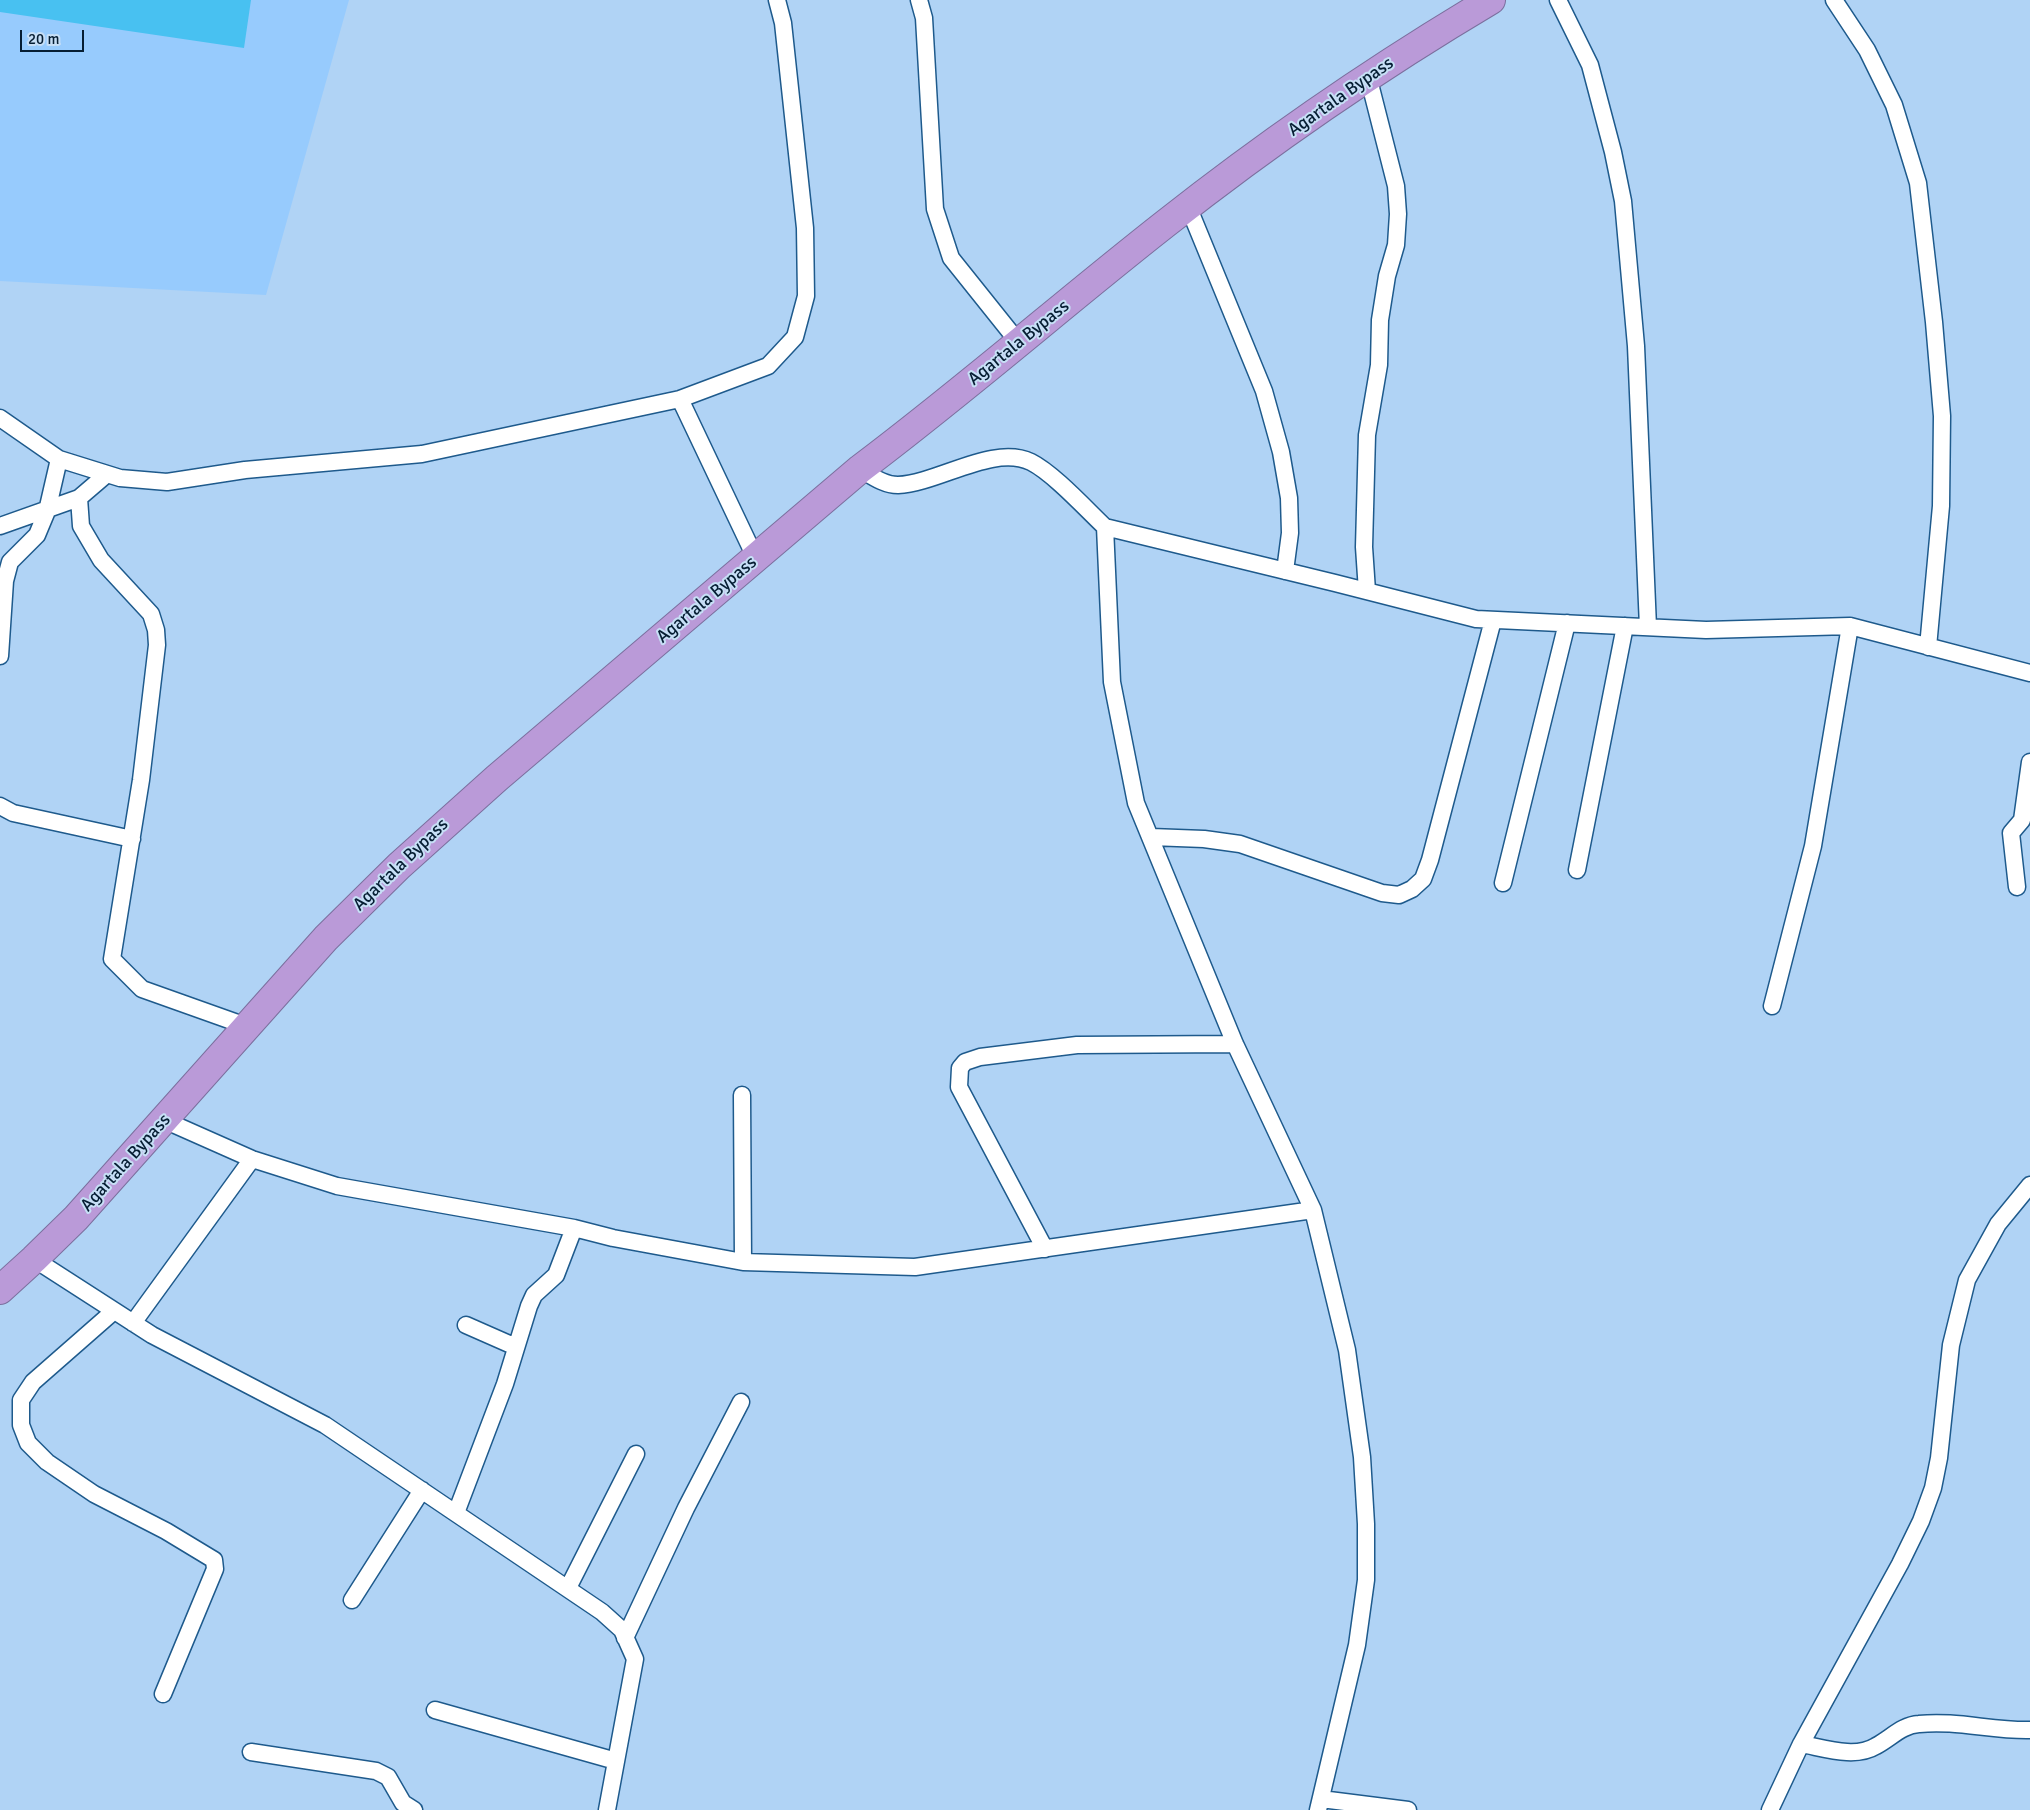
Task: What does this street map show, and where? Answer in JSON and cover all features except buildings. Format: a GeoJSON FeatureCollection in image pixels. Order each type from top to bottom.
{"type":"FeatureCollection","features":[{"type":"Feature","properties":{"kind":"highway","name":"Agartala Bypass"},"geometry":{"type":"LineString","coordinates":[[0,1290],[76,1218],[326,938],[446,822],[620,672],[860,470],[920,425],[1188,206],[1368,76],[1492,0]]}},
{"type":"Feature","properties":{"kind":"street"},"geometry":{"type":"LineString","coordinates":[[0,418],[59,459],[120,478],[168,482],[245,470],[422,454],[680,399],[768,366],[795,337],[806,296],[805,228],[783,23],[777,0]]}},
{"type":"Feature","properties":{"kind":"street"},"geometry":{"type":"LineString","coordinates":[[919,0],[924,18],[935,209],[951,258],[1019,343]]}},
{"type":"Feature","properties":{"kind":"street"},"geometry":{"type":"LineString","coordinates":[[1558,0],[1590,65],[1613,152],[1623,201],[1636,346],[1648,627]]}},
{"type":"Feature","properties":{"kind":"street"},"geometry":{"type":"LineString","coordinates":[[1834,0],[1867,50],[1894,105],[1918,183],[1934,322],[1942,416],[1941,506],[1928,647]]}},
{"type":"Feature","properties":{"kind":"street"},"geometry":{"type":"LineString","coordinates":[[1367,591],[1364,547],[1367,435],[1379,365],[1382,311],[1387,276],[1396,245],[1398,214],[1396,186],[1368,76]]}},
{"type":"Feature","properties":{"kind":"street"},"geometry":{"type":"LineString","coordinates":[[1188,206],[1264,391],[1281,452],[1289,498],[1290,533],[1285,571]]}},
{"type":"Feature","properties":{"kind":"street"},"geometry":{"type":"LineString","coordinates":[[680,399],[756,559]]}},
{"type":"Feature","properties":{"kind":"street"},"geometry":{"type":"LineString","coordinates":[[860,470],[882,482],[898,485],[927,479],[1000,456],[1030,462],[1048,475],[1105,528],[1476,619],[1706,630],[1850,626],[2030,673]]}},
{"type":"Feature","properties":{"kind":"street"},"geometry":{"type":"LineString","coordinates":[[0,656],[5,581],[10,562],[38,535],[47,511],[59,459]]}},
{"type":"Feature","properties":{"kind":"street"},"geometry":{"type":"LineString","coordinates":[[0,526],[47,511],[79,498],[107,474]]}},
{"type":"Feature","properties":{"kind":"street"},"geometry":{"type":"LineString","coordinates":[[79,498],[81,526],[101,560],[151,614],[156,630],[157,645],[141,780],[112,959],[142,989],[246,1026]]}},
{"type":"Feature","properties":{"kind":"street"},"geometry":{"type":"LineString","coordinates":[[1105,528],[1112,682],[1136,803],[1235,1044],[1313,1210],[1347,1350],[1362,1457],[1366,1524],[1366,1580],[1357,1645],[1320,1805],[1408,1810]]}},
{"type":"Feature","properties":{"kind":"street"},"geometry":{"type":"LineString","coordinates":[[1151,837],[1204,839],[1240,844],[1382,893],[1399,895],[1412,889],[1423,879],[1430,860],[1493,620]]}},
{"type":"Feature","properties":{"kind":"street"},"geometry":{"type":"LineString","coordinates":[[1503,882],[1567,624]]}},
{"type":"Feature","properties":{"kind":"street"},"geometry":{"type":"LineString","coordinates":[[1577,870],[1625,626]]}},
{"type":"Feature","properties":{"kind":"street"},"geometry":{"type":"LineString","coordinates":[[1772,1006],[1813,846],[1850,626]]}},
{"type":"Feature","properties":{"kind":"street"},"geometry":{"type":"LineString","coordinates":[[2017,887],[2011,833],[2022,820],[2030,762]]}},
{"type":"Feature","properties":{"kind":"street"},"geometry":{"type":"LineString","coordinates":[[0,806],[13,813],[132,839]]}},
{"type":"Feature","properties":{"kind":"street"},"geometry":{"type":"LineString","coordinates":[[1045,1249],[959,1087],[960,1068],[965,1062],[980,1057],[1077,1045],[1235,1044]]}},
{"type":"Feature","properties":{"kind":"street"},"geometry":{"type":"LineString","coordinates":[[742,1095],[743,1262]]}},
{"type":"Feature","properties":{"kind":"street"},"geometry":{"type":"LineString","coordinates":[[164,1120],[252,1159],[337,1186],[574,1228],[613,1238],[743,1262],[915,1267],[1313,1210]]}},
{"type":"Feature","properties":{"kind":"street"},"geometry":{"type":"LineString","coordinates":[[133,1323],[252,1159]]}},
{"type":"Feature","properties":{"kind":"street"},"geometry":{"type":"LineString","coordinates":[[1770,1810],[1802,1744],[1900,1564],[1921,1521],[1933,1488],[1939,1458],[1951,1345],[1967,1280],[1998,1224],[2030,1185]]}},
{"type":"Feature","properties":{"kind":"street"},"geometry":{"type":"LineString","coordinates":[[456,1513],[505,1384],[534,1295],[556,1275],[574,1228]]}},
{"type":"Feature","properties":{"kind":"street"},"geometry":{"type":"LineString","coordinates":[[34,1259],[152,1335],[325,1425],[568,1588],[602,1612],[622,1630],[635,1659],[607,1810]]}},
{"type":"Feature","properties":{"kind":"street"},"geometry":{"type":"LineString","coordinates":[[114,1311],[33,1382],[21,1400],[21,1425],[28,1444],[47,1462],[94,1494],[166,1530],[214,1560],[215,1569],[163,1694]]}},
{"type":"Feature","properties":{"kind":"street"},"geometry":{"type":"LineString","coordinates":[[466,1324],[516,1347]]}},
{"type":"Feature","properties":{"kind":"street"},"geometry":{"type":"LineString","coordinates":[[625,1638],[686,1508],[741,1402]]}},
{"type":"Feature","properties":{"kind":"street"},"geometry":{"type":"LineString","coordinates":[[568,1588],[636,1454]]}},
{"type":"Feature","properties":{"kind":"street"},"geometry":{"type":"LineString","coordinates":[[352,1600],[422,1490]]}},
{"type":"Feature","properties":{"kind":"street"},"geometry":{"type":"LineString","coordinates":[[435,1710],[616,1761]]}},
{"type":"Feature","properties":{"kind":"street"},"geometry":{"type":"LineString","coordinates":[[1802,1744],[1842,1752],[1866,1751],[1875,1747],[1900,1729],[1920,1723],[2030,1730]]}},
{"type":"Feature","properties":{"kind":"street"},"geometry":{"type":"LineString","coordinates":[[251,1752],[376,1770],[388,1776],[403,1803],[414,1810]]}},
{"type":"Feature","properties":{"kind":"shaded area"},"geometry":{"type":"Polygon","coordinates":[[[0,0],[349,0],[266,295],[0,281],[0,0]]]}}]}
